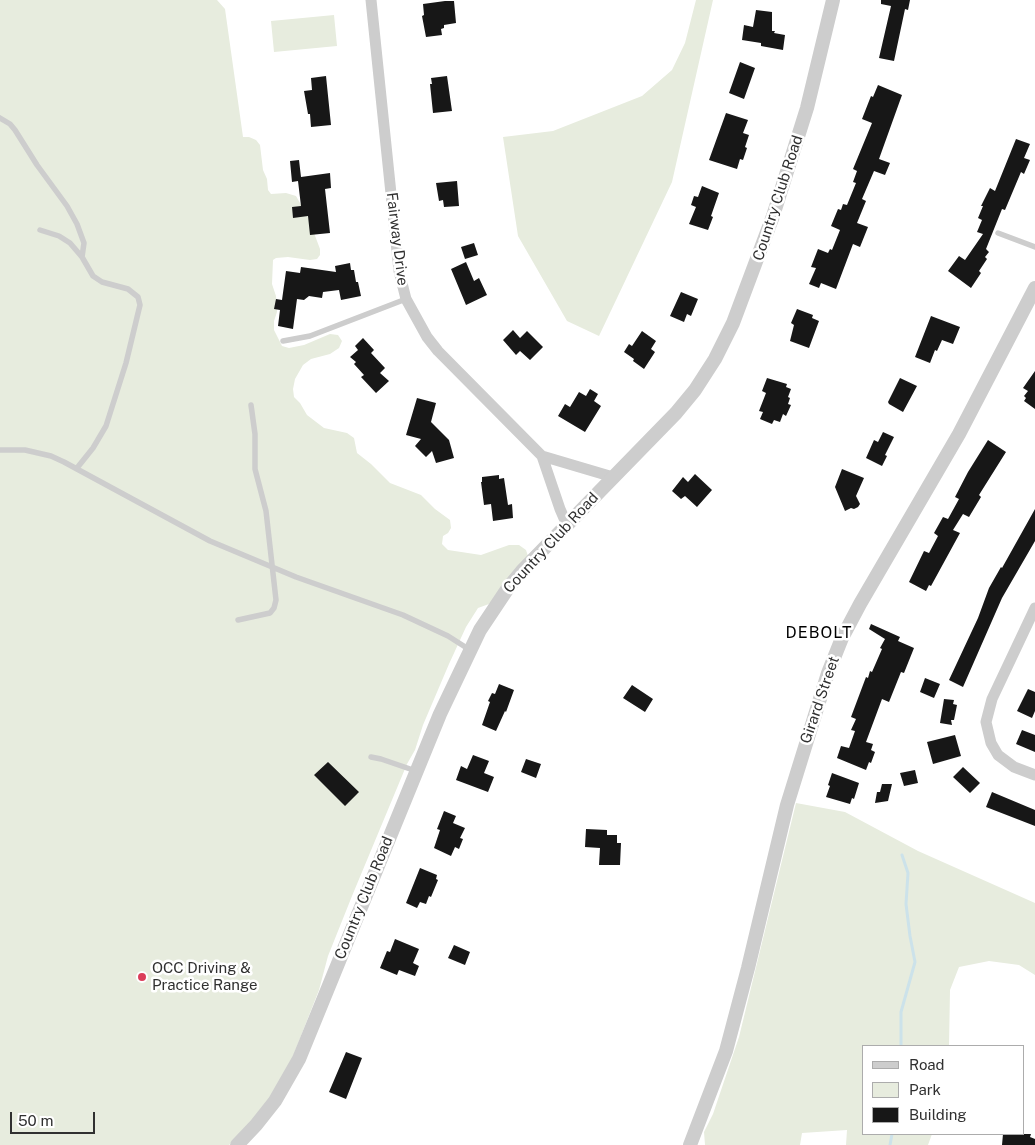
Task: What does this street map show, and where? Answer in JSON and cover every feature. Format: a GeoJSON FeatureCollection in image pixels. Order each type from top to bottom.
{"type":"FeatureCollection","features":[{"type":"Feature","properties":{"kind":"street","name":"Fairway Drive"},"geometry":{"type":"LineString","coordinates":[[371,0],[399,270],[406,299],[426,337],[438,351],[542,456],[567,525]]}},
{"type":"Feature","properties":{"kind":"street","name":"Country Club Road"},"geometry":{"type":"LineString","coordinates":[[237,1145],[275,1101],[299,1059],[416,771],[470,650],[494,608],[508,588],[676,413],[715,359],[733,323],[765,241],[807,108],[833,0]]}},
{"type":"Feature","properties":{"kind":"street","name":"Girard Street"},"geometry":{"type":"LineString","coordinates":[[690,1145],[728,1043],[789,797],[815,710],[835,656],[860,604],[959,434],[1035,288]]}},
{"type":"Feature","properties":{"kind":"street","name":"Fairway Drive"},"geometry":{"type":"LineString","coordinates":[[542,456],[613,477]]}},
{"type":"Feature","properties":{"kind":"street"},"geometry":{"type":"LineString","coordinates":[[1035,608],[992,699],[986,722],[991,743],[998,755],[1014,767],[1035,775]]}},
{"type":"Feature","properties":{"kind":"lane"},"geometry":{"type":"LineString","coordinates":[[0,118],[10,124],[15,130],[72,214],[84,243],[82,257]]}},
{"type":"Feature","properties":{"kind":"lane"},"geometry":{"type":"LineString","coordinates":[[40,230],[64,239],[75,247],[89,271],[98,280],[128,288],[138,297],[140,304],[126,362],[106,426],[94,448],[77,468]]}},
{"type":"Feature","properties":{"kind":"lane"},"geometry":{"type":"LineString","coordinates":[[998,233],[1035,247]]}},
{"type":"Feature","properties":{"kind":"lane"},"geometry":{"type":"LineString","coordinates":[[283,341],[310,336],[406,299]]}},
{"type":"Feature","properties":{"kind":"lane"},"geometry":{"type":"LineString","coordinates":[[238,620],[265,615],[274,608],[276,600],[266,511],[256,469],[255,434],[251,405]]}},
{"type":"Feature","properties":{"kind":"lane"},"geometry":{"type":"LineString","coordinates":[[0,450],[25,450],[64,462],[210,540],[272,568],[403,615],[448,636],[470,650]]}},
{"type":"Feature","properties":{"kind":"lane"},"geometry":{"type":"LineString","coordinates":[[371,757],[416,771]]}},
{"type":"Feature","properties":{"kind":"green space"},"geometry":{"type":"Polygon","coordinates":[[[0,0],[217,0],[225,9],[243,137],[256,140],[260,145],[263,170],[267,179],[268,190],[271,194],[286,193],[296,196],[308,217],[320,249],[320,255],[317,259],[288,257],[273,260],[272,284],[276,296],[277,312],[274,330],[282,346],[289,348],[304,345],[330,334],[338,335],[342,341],[339,348],[330,354],[311,359],[303,365],[295,379],[294,397],[307,415],[324,428],[347,433],[354,438],[357,453],[390,483],[421,495],[450,520],[451,528],[443,536],[442,544],[448,550],[481,555],[509,545],[519,545],[526,550],[528,556],[515,575],[489,604],[478,608],[466,627],[352,896],[328,956],[319,990],[284,1079],[247,1128],[229,1145],[0,1145],[0,0]]]}},
{"type":"Feature","properties":{"kind":"green space"},"geometry":{"type":"Polygon","coordinates":[[[696,0],[713,0],[672,182],[599,336],[567,321],[518,236],[503,137],[553,131],[642,96],[672,70],[685,43],[696,0]]]}},
{"type":"Feature","properties":{"kind":"green space"},"geometry":{"type":"Polygon","coordinates":[[[334,15],[337,46],[274,52],[271,21],[334,15]]]}},
{"type":"Feature","properties":{"kind":"green space"},"geometry":{"type":"Polygon","coordinates":[[[796,803],[845,812],[918,851],[1035,903],[1035,975],[1019,965],[989,961],[959,967],[950,990],[949,1045],[862,1045],[862,1135],[932,1135],[928,1145],[846,1145],[847,1130],[802,1133],[800,1145],[705,1145],[704,1132],[713,1114],[739,1037],[796,803]]]}},
{"type":"Feature","properties":{"kind":"building"},"geometry":{"type":"Polygon","coordinates":[[[881,0],[910,0],[908,10],[905,9],[894,61],[879,58],[891,6],[881,4],[881,0]]]}},
{"type":"Feature","properties":{"kind":"building"},"geometry":{"type":"Polygon","coordinates":[[[454,1],[456,23],[444,25],[444,28],[441,29],[442,35],[426,37],[422,16],[424,15],[423,4],[454,1]]]}},
{"type":"Feature","properties":{"kind":"building"},"geometry":{"type":"Polygon","coordinates":[[[756,10],[772,12],[772,31],[785,35],[783,50],[761,46],[761,43],[742,40],[744,25],[753,27],[756,10]]]}},
{"type":"Feature","properties":{"kind":"building"},"geometry":{"type":"Polygon","coordinates":[[[740,62],[755,68],[744,99],[729,93],[740,62]]]}},
{"type":"Feature","properties":{"kind":"building"},"geometry":{"type":"Polygon","coordinates":[[[326,76],[331,125],[311,127],[304,91],[312,90],[311,78],[326,76]]]}},
{"type":"Feature","properties":{"kind":"building"},"geometry":{"type":"Polygon","coordinates":[[[447,76],[452,111],[433,113],[431,78],[447,76]]]}},
{"type":"Feature","properties":{"kind":"building"},"geometry":{"type":"Polygon","coordinates":[[[878,85],[902,95],[879,159],[890,163],[885,175],[874,171],[862,199],[866,201],[857,223],[868,227],[860,247],[853,244],[836,289],[821,283],[819,288],[809,284],[816,268],[811,267],[818,249],[828,253],[830,249],[832,250],[840,230],[831,226],[838,209],[841,210],[843,204],[847,205],[856,183],[853,182],[857,171],[853,169],[872,123],[862,119],[871,96],[873,97],[878,85]]]}},
{"type":"Feature","properties":{"kind":"building"},"geometry":{"type":"Polygon","coordinates":[[[726,113],[748,120],[743,133],[749,135],[745,147],[747,148],[743,160],[740,159],[737,169],[709,160],[726,113]]]}},
{"type":"Feature","properties":{"kind":"building"},"geometry":{"type":"Polygon","coordinates":[[[1016,139],[1030,144],[1024,158],[1030,160],[1024,174],[1021,172],[1005,210],[1002,209],[986,249],[989,252],[985,257],[987,259],[979,271],[981,273],[971,288],[948,271],[959,256],[965,260],[983,234],[977,232],[982,220],[978,218],[983,206],[981,206],[990,188],[995,191],[1016,139]]]}},
{"type":"Feature","properties":{"kind":"building"},"geometry":{"type":"Polygon","coordinates":[[[299,160],[301,177],[330,173],[331,188],[325,189],[330,233],[310,235],[308,216],[293,218],[292,207],[301,206],[298,181],[292,182],[290,161],[299,160]]]}},
{"type":"Feature","properties":{"kind":"building"},"geometry":{"type":"Polygon","coordinates":[[[457,181],[459,206],[444,207],[443,200],[439,201],[436,183],[457,181]]]}},
{"type":"Feature","properties":{"kind":"building"},"geometry":{"type":"Polygon","coordinates":[[[702,186],[719,193],[708,230],[689,224],[696,207],[691,205],[694,196],[698,197],[702,186]]]}},
{"type":"Feature","properties":{"kind":"building"},"geometry":{"type":"Polygon","coordinates":[[[474,243],[478,255],[465,259],[461,247],[474,243]]]}},
{"type":"Feature","properties":{"kind":"building"},"geometry":{"type":"Polygon","coordinates":[[[466,262],[474,281],[479,278],[487,295],[466,305],[451,269],[466,262]]]}},
{"type":"Feature","properties":{"kind":"building"},"geometry":{"type":"Polygon","coordinates":[[[350,263],[351,270],[354,270],[356,282],[358,282],[361,296],[341,300],[339,290],[323,292],[322,298],[309,296],[304,300],[297,299],[293,329],[278,326],[280,310],[274,309],[276,299],[282,300],[286,271],[300,273],[301,267],[336,272],[335,266],[350,263]]]}},
{"type":"Feature","properties":{"kind":"building"},"geometry":{"type":"Polygon","coordinates":[[[681,292],[698,299],[691,316],[687,314],[684,322],[670,316],[681,292]]]}},
{"type":"Feature","properties":{"kind":"building"},"geometry":{"type":"Polygon","coordinates":[[[797,309],[813,315],[812,318],[819,321],[809,348],[790,341],[794,325],[791,323],[797,309]]]}},
{"type":"Feature","properties":{"kind":"building"},"geometry":{"type":"Polygon","coordinates":[[[931,316],[960,327],[953,344],[942,340],[937,351],[935,350],[930,363],[915,357],[931,316]]]}},
{"type":"Feature","properties":{"kind":"building"},"geometry":{"type":"Polygon","coordinates":[[[513,330],[520,338],[527,331],[543,347],[530,360],[520,351],[516,355],[503,340],[513,330]]]}},
{"type":"Feature","properties":{"kind":"building"},"geometry":{"type":"Polygon","coordinates":[[[642,331],[656,341],[651,349],[655,352],[644,369],[624,352],[629,344],[632,346],[642,331]]]}},
{"type":"Feature","properties":{"kind":"building"},"geometry":{"type":"Polygon","coordinates":[[[363,338],[374,350],[371,353],[385,368],[380,373],[389,381],[376,393],[361,377],[364,375],[354,364],[356,362],[350,357],[358,350],[355,346],[363,338]]]}},
{"type":"Feature","properties":{"kind":"building"},"geometry":{"type":"Polygon","coordinates":[[[1035,371],[1035,409],[1024,401],[1026,398],[1024,396],[1028,391],[1023,388],[1035,371]]]}},
{"type":"Feature","properties":{"kind":"building"},"geometry":{"type":"Polygon","coordinates":[[[767,378],[787,384],[786,387],[791,389],[788,404],[791,405],[786,416],[783,414],[780,422],[774,420],[772,424],[760,419],[763,412],[759,411],[766,393],[762,391],[767,378]]]}},
{"type":"Feature","properties":{"kind":"building"},"geometry":{"type":"Polygon","coordinates":[[[900,378],[917,386],[903,412],[888,402],[900,378]]]}},
{"type":"Feature","properties":{"kind":"building"},"geometry":{"type":"Polygon","coordinates":[[[590,389],[598,394],[594,401],[601,406],[585,432],[558,416],[565,404],[570,407],[579,392],[586,396],[590,389]]]}},
{"type":"Feature","properties":{"kind":"building"},"geometry":{"type":"Polygon","coordinates":[[[417,398],[436,403],[431,422],[449,440],[454,458],[436,463],[432,451],[426,457],[415,446],[421,439],[406,435],[417,398]]]}},
{"type":"Feature","properties":{"kind":"building"},"geometry":{"type":"Polygon","coordinates":[[[883,432],[894,437],[882,466],[866,458],[874,440],[878,442],[883,432]]]}},
{"type":"Feature","properties":{"kind":"building"},"geometry":{"type":"Polygon","coordinates":[[[988,440],[1006,452],[979,495],[981,497],[969,517],[963,514],[953,530],[960,533],[931,586],[929,585],[926,591],[909,582],[924,551],[929,553],[938,536],[934,533],[943,517],[948,519],[959,499],[955,497],[988,440]]]}},
{"type":"Feature","properties":{"kind":"building"},"geometry":{"type":"Polygon","coordinates":[[[842,469],[864,478],[856,496],[860,504],[854,509],[851,508],[845,511],[835,487],[842,469]]]}},
{"type":"Feature","properties":{"kind":"building"},"geometry":{"type":"Polygon","coordinates":[[[695,474],[712,490],[697,507],[685,496],[681,499],[672,491],[683,477],[688,482],[695,474]]]}},
{"type":"Feature","properties":{"kind":"building"},"geometry":{"type":"Polygon","coordinates":[[[499,475],[499,479],[504,478],[508,505],[512,504],[513,518],[493,521],[491,504],[484,505],[481,482],[482,477],[499,475]]]}},
{"type":"Feature","properties":{"kind":"building"},"geometry":{"type":"Polygon","coordinates":[[[1035,509],[1035,541],[1002,598],[963,687],[949,680],[978,618],[989,588],[1035,509]]]}},
{"type":"Feature","properties":{"kind":"building"},"geometry":{"type":"Polygon","coordinates":[[[871,624],[900,637],[898,641],[914,648],[904,673],[901,672],[889,702],[882,699],[866,742],[873,744],[871,750],[875,752],[866,770],[837,758],[841,746],[849,748],[855,731],[851,730],[856,719],[851,717],[866,677],[868,678],[870,671],[872,672],[885,639],[869,629],[871,624]]]}},
{"type":"Feature","properties":{"kind":"building"},"geometry":{"type":"Polygon","coordinates":[[[925,678],[940,684],[934,698],[920,692],[925,678]]]}},
{"type":"Feature","properties":{"kind":"building"},"geometry":{"type":"Polygon","coordinates":[[[499,684],[514,690],[506,712],[496,731],[482,725],[490,702],[488,701],[492,693],[495,694],[499,684]]]}},
{"type":"Feature","properties":{"kind":"building"},"geometry":{"type":"Polygon","coordinates":[[[632,685],[653,699],[645,712],[623,698],[632,685]]]}},
{"type":"Feature","properties":{"kind":"building"},"geometry":{"type":"Polygon","coordinates":[[[1028,689],[1035,692],[1035,711],[1032,718],[1017,711],[1028,689]]]}},
{"type":"Feature","properties":{"kind":"building"},"geometry":{"type":"Polygon","coordinates":[[[944,699],[954,700],[953,704],[957,705],[954,720],[951,720],[952,725],[940,723],[944,699]]]}},
{"type":"Feature","properties":{"kind":"building"},"geometry":{"type":"Polygon","coordinates":[[[1022,730],[1035,735],[1035,752],[1016,744],[1022,730]]]}},
{"type":"Feature","properties":{"kind":"building"},"geometry":{"type":"Polygon","coordinates":[[[955,735],[961,756],[933,764],[927,742],[955,735]]]}},
{"type":"Feature","properties":{"kind":"building"},"geometry":{"type":"Polygon","coordinates":[[[473,755],[489,761],[484,773],[494,777],[488,792],[456,780],[461,766],[467,769],[473,755]]]}},
{"type":"Feature","properties":{"kind":"building"},"geometry":{"type":"Polygon","coordinates":[[[526,759],[541,764],[536,778],[521,772],[526,759]]]}},
{"type":"Feature","properties":{"kind":"building"},"geometry":{"type":"Polygon","coordinates":[[[328,762],[359,792],[345,806],[314,775],[328,762]]]}},
{"type":"Feature","properties":{"kind":"building"},"geometry":{"type":"Polygon","coordinates":[[[963,767],[980,783],[970,793],[953,777],[963,767]]]}},
{"type":"Feature","properties":{"kind":"building"},"geometry":{"type":"Polygon","coordinates":[[[915,770],[918,783],[904,786],[900,773],[915,770]]]}},
{"type":"Feature","properties":{"kind":"building"},"geometry":{"type":"Polygon","coordinates":[[[832,773],[859,783],[854,799],[852,798],[850,804],[826,797],[832,773]]]}},
{"type":"Feature","properties":{"kind":"building"},"geometry":{"type":"Polygon","coordinates":[[[882,784],[892,784],[888,801],[875,803],[877,792],[880,792],[882,784]]]}},
{"type":"Feature","properties":{"kind":"building"},"geometry":{"type":"Polygon","coordinates":[[[992,792],[1035,810],[1035,826],[986,807],[992,792]]]}},
{"type":"Feature","properties":{"kind":"building"},"geometry":{"type":"Polygon","coordinates":[[[444,811],[456,816],[453,823],[465,828],[460,838],[463,839],[459,849],[455,847],[451,856],[434,848],[440,830],[437,829],[444,811]]]}},
{"type":"Feature","properties":{"kind":"building"},"geometry":{"type":"Polygon","coordinates":[[[586,829],[607,830],[607,835],[617,835],[617,843],[621,843],[620,865],[599,865],[600,848],[585,847],[586,829]]]}},
{"type":"Feature","properties":{"kind":"building"},"geometry":{"type":"Polygon","coordinates":[[[420,868],[437,875],[436,879],[438,880],[426,904],[420,902],[417,908],[406,903],[420,868]]]}},
{"type":"Feature","properties":{"kind":"building"},"geometry":{"type":"Polygon","coordinates":[[[395,939],[419,949],[413,963],[419,966],[415,976],[399,970],[397,975],[380,968],[387,951],[390,952],[395,939]]]}},
{"type":"Feature","properties":{"kind":"building"},"geometry":{"type":"Polygon","coordinates":[[[454,945],[470,952],[465,965],[448,958],[454,945]]]}},
{"type":"Feature","properties":{"kind":"building"},"geometry":{"type":"Polygon","coordinates":[[[346,1052],[362,1058],[346,1099],[329,1092],[346,1052]]]}},
{"type":"Feature","properties":{"kind":"building"},"geometry":{"type":"Polygon","coordinates":[[[1031,1134],[1030,1137],[1035,1139],[1035,1145],[1002,1145],[1003,1135],[1031,1134]]]}},
{"type":"Feature","properties":{"kind":"waterway"},"geometry":{"type":"LineString","coordinates":[[901,1045],[901,1012],[915,962],[906,904],[908,873],[902,855]]}},
{"type":"Feature","properties":{"kind":"waterway"},"geometry":{"type":"LineString","coordinates":[[890,1145],[892,1135]]}},
{"type":"Feature","properties":{"kind":"place","name":"OCC Driving & Practice Range"},"geometry":{"type":"Point","coordinates":[142,977]}},
{"type":"Feature","properties":{"kind":"district","name":"DEBOLT"},"geometry":{"type":"Point","coordinates":[819,633]}}]}
